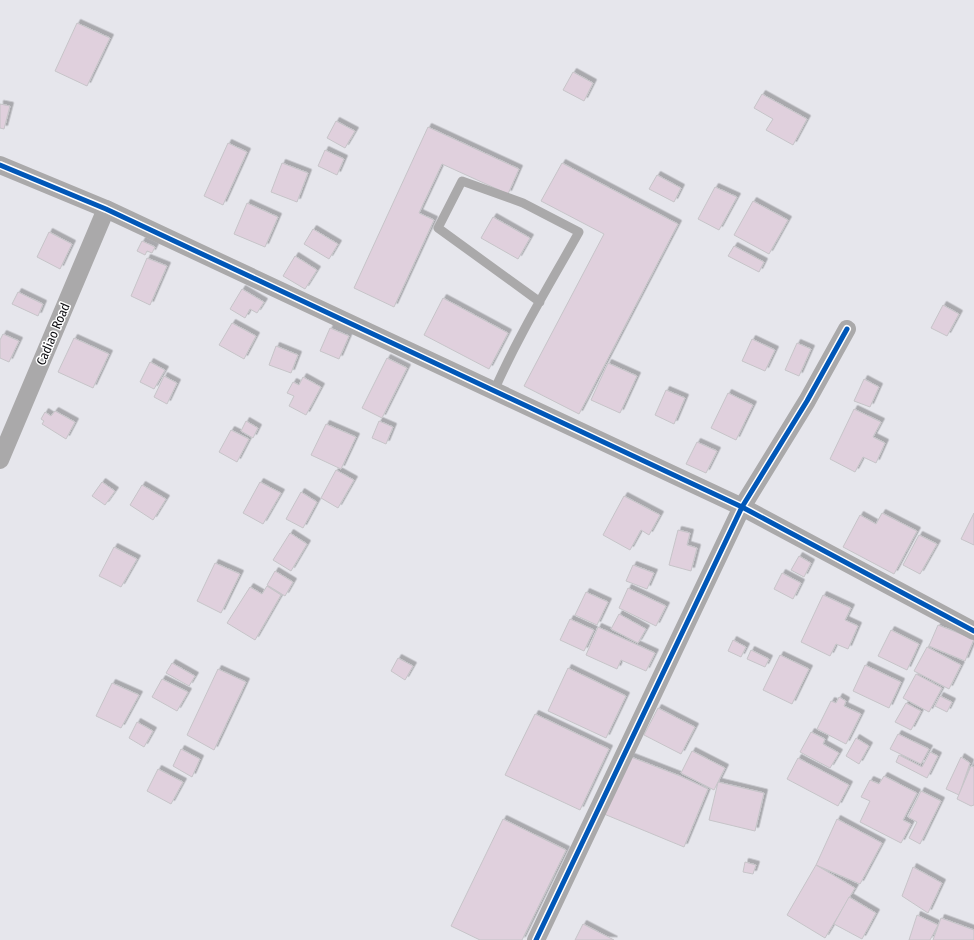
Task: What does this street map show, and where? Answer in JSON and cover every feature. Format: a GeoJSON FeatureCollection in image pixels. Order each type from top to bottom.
{"type":"FeatureCollection","features":[{"type":"Feature","properties":{"kind":"street"},"geometry":{"type":"LineString","coordinates":[[0,165],[106,209],[742,507],[974,631]]}},
{"type":"Feature","properties":{"kind":"street","name":"Cadiao Road"},"geometry":{"type":"LineString","coordinates":[[0,460],[106,209]]}},
{"type":"Feature","properties":{"kind":"street"},"geometry":{"type":"LineString","coordinates":[[536,940],[742,507],[807,401],[847,329]]}},
{"type":"Feature","properties":{"kind":"lane"},"geometry":{"type":"LineString","coordinates":[[494,391],[505,366],[540,302],[578,232],[523,203],[462,181],[438,228],[540,302]]}},
{"type":"Feature","properties":{"kind":"building"},"geometry":{"type":"Polygon","coordinates":[[[77,23],[110,38],[87,86],[55,71],[77,23]]]}},
{"type":"Feature","properties":{"kind":"building"},"geometry":{"type":"Polygon","coordinates":[[[573,72],[593,83],[584,101],[563,90],[573,72]]]}},
{"type":"Feature","properties":{"kind":"building"},"geometry":{"type":"Polygon","coordinates":[[[762,94],[807,119],[793,145],[766,130],[773,119],[754,108],[762,94]]]}},
{"type":"Feature","properties":{"kind":"building"},"geometry":{"type":"Polygon","coordinates":[[[0,104],[10,106],[4,129],[0,128],[0,104]]]}},
{"type":"Feature","properties":{"kind":"building"},"geometry":{"type":"Polygon","coordinates":[[[336,121],[355,131],[345,148],[327,138],[336,121]]]}},
{"type":"Feature","properties":{"kind":"building"},"geometry":{"type":"Polygon","coordinates":[[[428,127],[519,169],[508,194],[442,164],[419,213],[434,220],[394,307],[354,288],[428,127]]]}},
{"type":"Feature","properties":{"kind":"building"},"geometry":{"type":"Polygon","coordinates":[[[228,143],[247,152],[223,205],[204,196],[228,143]]]}},
{"type":"Feature","properties":{"kind":"building"},"geometry":{"type":"Polygon","coordinates":[[[325,150],[344,159],[337,175],[318,166],[325,150]]]}},
{"type":"Feature","properties":{"kind":"building"},"geometry":{"type":"Polygon","coordinates":[[[282,163],[308,173],[297,202],[271,192],[282,163]]]}},
{"type":"Feature","properties":{"kind":"building"},"geometry":{"type":"Polygon","coordinates":[[[562,163],[678,224],[579,414],[524,386],[604,234],[541,201],[562,163]]]}},
{"type":"Feature","properties":{"kind":"building"},"geometry":{"type":"Polygon","coordinates":[[[657,175],[681,188],[674,202],[649,189],[657,175]]]}},
{"type":"Feature","properties":{"kind":"building"},"geometry":{"type":"Polygon","coordinates":[[[715,187],[737,197],[719,230],[698,219],[715,187]]]}},
{"type":"Feature","properties":{"kind":"building"},"geometry":{"type":"Polygon","coordinates":[[[753,201],[788,220],[769,254],[734,235],[753,201]]]}},
{"type":"Feature","properties":{"kind":"building"},"geometry":{"type":"Polygon","coordinates":[[[247,203],[278,217],[265,247],[234,234],[247,203]]]}},
{"type":"Feature","properties":{"kind":"building"},"geometry":{"type":"Polygon","coordinates":[[[493,217],[530,238],[518,259],[481,238],[493,217]]]}},
{"type":"Feature","properties":{"kind":"building"},"geometry":{"type":"Polygon","coordinates":[[[313,229],[338,244],[329,259],[304,244],[313,229]]]}},
{"type":"Feature","properties":{"kind":"building"},"geometry":{"type":"Polygon","coordinates":[[[49,232],[72,244],[60,269],[37,257],[49,232]]]}},
{"type":"Feature","properties":{"kind":"building"},"geometry":{"type":"Polygon","coordinates":[[[142,241],[155,247],[152,253],[147,251],[145,255],[137,251],[142,241]]]}},
{"type":"Feature","properties":{"kind":"building"},"geometry":{"type":"Polygon","coordinates":[[[734,246],[764,262],[759,272],[728,256],[734,246]]]}},
{"type":"Feature","properties":{"kind":"building"},"geometry":{"type":"Polygon","coordinates":[[[295,256],[317,270],[305,289],[283,276],[295,256]]]}},
{"type":"Feature","properties":{"kind":"building"},"geometry":{"type":"Polygon","coordinates":[[[147,258],[167,266],[150,305],[131,296],[147,258]]]}},
{"type":"Feature","properties":{"kind":"building"},"geometry":{"type":"Polygon","coordinates":[[[242,289],[264,302],[257,313],[250,309],[245,318],[230,309],[242,289]]]}},
{"type":"Feature","properties":{"kind":"building"},"geometry":{"type":"Polygon","coordinates":[[[18,292],[43,304],[38,316],[12,304],[18,292]]]}},
{"type":"Feature","properties":{"kind":"building"},"geometry":{"type":"Polygon","coordinates":[[[443,298],[508,333],[489,369],[424,335],[443,298]]]}},
{"type":"Feature","properties":{"kind":"building"},"geometry":{"type":"Polygon","coordinates":[[[943,305],[959,314],[947,336],[931,328],[943,305]]]}},
{"type":"Feature","properties":{"kind":"building"},"geometry":{"type":"Polygon","coordinates":[[[232,323],[256,336],[244,359],[219,345],[232,323]]]}},
{"type":"Feature","properties":{"kind":"building"},"geometry":{"type":"Polygon","coordinates":[[[330,328],[349,336],[339,359],[320,351],[330,328]]]}},
{"type":"Feature","properties":{"kind":"building"},"geometry":{"type":"Polygon","coordinates":[[[3,334],[19,341],[9,362],[0,358],[0,340],[3,334]]]}},
{"type":"Feature","properties":{"kind":"building"},"geometry":{"type":"Polygon","coordinates":[[[74,338],[109,354],[93,388],[58,372],[74,338]]]}},
{"type":"Feature","properties":{"kind":"building"},"geometry":{"type":"Polygon","coordinates":[[[752,339],[775,350],[765,371],[742,361],[752,339]]]}},
{"type":"Feature","properties":{"kind":"building"},"geometry":{"type":"Polygon","coordinates":[[[797,343],[811,349],[799,376],[785,370],[797,343]]]}},
{"type":"Feature","properties":{"kind":"building"},"geometry":{"type":"Polygon","coordinates":[[[276,346],[298,355],[291,373],[269,365],[276,346]]]}},
{"type":"Feature","properties":{"kind":"building"},"geometry":{"type":"Polygon","coordinates":[[[387,358],[407,368],[382,418],[362,408],[387,358]]]}},
{"type":"Feature","properties":{"kind":"building"},"geometry":{"type":"Polygon","coordinates":[[[150,362],[165,370],[154,389],[140,382],[150,362]]]}},
{"type":"Feature","properties":{"kind":"building"},"geometry":{"type":"Polygon","coordinates":[[[608,363],[637,376],[620,413],[591,400],[608,363]]]}},
{"type":"Feature","properties":{"kind":"building"},"geometry":{"type":"Polygon","coordinates":[[[164,376],[177,383],[167,404],[154,397],[164,376]]]}},
{"type":"Feature","properties":{"kind":"building"},"geometry":{"type":"Polygon","coordinates":[[[303,377],[321,387],[306,415],[289,406],[294,396],[287,393],[293,382],[299,385],[303,377]]]}},
{"type":"Feature","properties":{"kind":"building"},"geometry":{"type":"Polygon","coordinates":[[[864,379],[879,387],[870,407],[854,401],[864,379]]]}},
{"type":"Feature","properties":{"kind":"building"},"geometry":{"type":"Polygon","coordinates":[[[666,390],[685,398],[674,424],[655,415],[666,390]]]}},
{"type":"Feature","properties":{"kind":"building"},"geometry":{"type":"Polygon","coordinates":[[[728,393],[753,405],[736,440],[711,428],[728,393]]]}},
{"type":"Feature","properties":{"kind":"building"},"geometry":{"type":"Polygon","coordinates":[[[854,409],[881,422],[873,437],[885,443],[876,463],[863,457],[855,472],[830,459],[854,409]]]}},
{"type":"Feature","properties":{"kind":"building"},"geometry":{"type":"Polygon","coordinates":[[[55,411],[75,422],[66,439],[42,424],[44,421],[41,419],[45,412],[51,416],[55,411]]]}},
{"type":"Feature","properties":{"kind":"building"},"geometry":{"type":"Polygon","coordinates":[[[246,421],[258,428],[253,438],[241,431],[246,421]]]}},
{"type":"Feature","properties":{"kind":"building"},"geometry":{"type":"Polygon","coordinates":[[[379,421],[393,427],[386,444],[372,438],[379,421]]]}},
{"type":"Feature","properties":{"kind":"building"},"geometry":{"type":"Polygon","coordinates":[[[326,424],[356,437],[341,469],[311,455],[326,424]]]}},
{"type":"Feature","properties":{"kind":"building"},"geometry":{"type":"Polygon","coordinates":[[[231,430],[249,439],[237,462],[219,452],[231,430]]]}},
{"type":"Feature","properties":{"kind":"building"},"geometry":{"type":"Polygon","coordinates":[[[697,442],[717,451],[706,473],[686,464],[697,442]]]}},
{"type":"Feature","properties":{"kind":"building"},"geometry":{"type":"Polygon","coordinates":[[[336,470],[354,480],[338,508],[321,498],[336,470]]]}},
{"type":"Feature","properties":{"kind":"building"},"geometry":{"type":"Polygon","coordinates":[[[102,482],[115,491],[105,505],[92,496],[102,482]]]}},
{"type":"Feature","properties":{"kind":"building"},"geometry":{"type":"Polygon","coordinates":[[[260,482],[281,493],[263,524],[243,513],[260,482]]]}},
{"type":"Feature","properties":{"kind":"building"},"geometry":{"type":"Polygon","coordinates":[[[142,485],[166,499],[153,520],[130,505],[142,485]]]}},
{"type":"Feature","properties":{"kind":"building"},"geometry":{"type":"Polygon","coordinates":[[[301,492],[317,502],[303,528],[286,519],[301,492]]]}},
{"type":"Feature","properties":{"kind":"building"},"geometry":{"type":"Polygon","coordinates":[[[624,496],[660,515],[649,535],[641,530],[630,550],[603,535],[624,496]]]}},
{"type":"Feature","properties":{"kind":"building"},"geometry":{"type":"Polygon","coordinates":[[[882,513],[917,531],[894,574],[843,547],[860,515],[876,524],[882,513]]]}},
{"type":"Feature","properties":{"kind":"building"},"geometry":{"type":"Polygon","coordinates":[[[974,513],[974,545],[961,539],[974,513]]]}},
{"type":"Feature","properties":{"kind":"building"},"geometry":{"type":"Polygon","coordinates":[[[678,530],[690,533],[687,545],[697,548],[691,571],[669,565],[678,530]]]}},
{"type":"Feature","properties":{"kind":"building"},"geometry":{"type":"Polygon","coordinates":[[[290,533],[307,544],[291,571],[273,560],[290,533]]]}},
{"type":"Feature","properties":{"kind":"building"},"geometry":{"type":"Polygon","coordinates":[[[919,535],[937,544],[920,574],[903,565],[919,535]]]}},
{"type":"Feature","properties":{"kind":"building"},"geometry":{"type":"Polygon","coordinates":[[[114,547],[137,559],[121,587],[99,576],[114,547]]]}},
{"type":"Feature","properties":{"kind":"building"},"geometry":{"type":"Polygon","coordinates":[[[799,556],[811,563],[804,577],[791,570],[799,556]]]}},
{"type":"Feature","properties":{"kind":"building"},"geometry":{"type":"Polygon","coordinates":[[[215,563],[240,574],[221,613],[197,601],[215,563]]]}},
{"type":"Feature","properties":{"kind":"building"},"geometry":{"type":"Polygon","coordinates":[[[633,565],[654,573],[647,589],[626,581],[633,565]]]}},
{"type":"Feature","properties":{"kind":"building"},"geometry":{"type":"Polygon","coordinates":[[[275,571],[293,582],[285,596],[267,585],[275,571]]]}},
{"type":"Feature","properties":{"kind":"building"},"geometry":{"type":"Polygon","coordinates":[[[782,573],[801,583],[793,599],[774,589],[782,573]]]}},
{"type":"Feature","properties":{"kind":"building"},"geometry":{"type":"Polygon","coordinates":[[[267,586],[281,595],[255,640],[227,623],[250,587],[262,594],[267,586]]]}},
{"type":"Feature","properties":{"kind":"building"},"geometry":{"type":"Polygon","coordinates":[[[628,588],[666,606],[656,626],[619,608],[628,588]]]}},
{"type":"Feature","properties":{"kind":"building"},"geometry":{"type":"Polygon","coordinates":[[[586,592],[608,602],[597,625],[575,615],[586,592]]]}},
{"type":"Feature","properties":{"kind":"building"},"geometry":{"type":"Polygon","coordinates":[[[823,595],[851,608],[845,620],[858,626],[848,649],[836,644],[830,656],[801,642],[823,595]]]}},
{"type":"Feature","properties":{"kind":"building"},"geometry":{"type":"Polygon","coordinates":[[[619,614],[646,629],[638,643],[611,629],[619,614]]]}},
{"type":"Feature","properties":{"kind":"building"},"geometry":{"type":"Polygon","coordinates":[[[570,619],[594,630],[584,651],[560,640],[570,619]]]}},
{"type":"Feature","properties":{"kind":"building"},"geometry":{"type":"Polygon","coordinates":[[[938,625],[974,639],[965,661],[929,646],[938,625]]]}},
{"type":"Feature","properties":{"kind":"building"},"geometry":{"type":"Polygon","coordinates":[[[598,627],[655,653],[646,671],[621,660],[617,669],[586,655],[598,627]]]}},
{"type":"Feature","properties":{"kind":"building"},"geometry":{"type":"Polygon","coordinates":[[[891,630],[919,644],[907,670],[878,656],[891,630]]]}},
{"type":"Feature","properties":{"kind":"building"},"geometry":{"type":"Polygon","coordinates":[[[733,640],[746,647],[741,657],[728,651],[733,640]]]}},
{"type":"Feature","properties":{"kind":"building"},"geometry":{"type":"Polygon","coordinates":[[[927,647],[961,665],[949,689],[914,671],[927,647]]]}},
{"type":"Feature","properties":{"kind":"building"},"geometry":{"type":"Polygon","coordinates":[[[751,650],[769,659],[765,667],[747,659],[751,650]]]}},
{"type":"Feature","properties":{"kind":"building"},"geometry":{"type":"Polygon","coordinates":[[[780,655],[809,669],[792,704],[763,690],[780,655]]]}},
{"type":"Feature","properties":{"kind":"building"},"geometry":{"type":"Polygon","coordinates":[[[398,658],[413,666],[405,680],[391,671],[398,658]]]}},
{"type":"Feature","properties":{"kind":"building"},"geometry":{"type":"Polygon","coordinates":[[[172,663],[195,676],[189,686],[166,673],[172,663]]]}},
{"type":"Feature","properties":{"kind":"building"},"geometry":{"type":"Polygon","coordinates":[[[865,665],[901,682],[889,708],[853,691],[865,665]]]}},
{"type":"Feature","properties":{"kind":"building"},"geometry":{"type":"Polygon","coordinates":[[[568,668],[626,696],[606,738],[548,711],[568,668]]]}},
{"type":"Feature","properties":{"kind":"building"},"geometry":{"type":"Polygon","coordinates":[[[218,669],[246,682],[214,750],[187,735],[218,669]]]}},
{"type":"Feature","properties":{"kind":"building"},"geometry":{"type":"Polygon","coordinates":[[[916,674],[942,688],[929,712],[903,698],[916,674]]]}},
{"type":"Feature","properties":{"kind":"building"},"geometry":{"type":"Polygon","coordinates":[[[162,679],[188,692],[177,711],[152,697],[162,679]]]}},
{"type":"Feature","properties":{"kind":"building"},"geometry":{"type":"Polygon","coordinates":[[[112,683],[139,695],[121,728],[96,716],[112,683]]]}},
{"type":"Feature","properties":{"kind":"building"},"geometry":{"type":"Polygon","coordinates":[[[940,696],[952,702],[947,712],[935,706],[940,696]]]}},
{"type":"Feature","properties":{"kind":"building"},"geometry":{"type":"Polygon","coordinates":[[[839,697],[846,701],[844,706],[861,714],[846,744],[817,729],[831,701],[836,703],[839,697]]]}},
{"type":"Feature","properties":{"kind":"building"},"geometry":{"type":"Polygon","coordinates":[[[906,703],[921,711],[911,730],[895,722],[906,703]]]}},
{"type":"Feature","properties":{"kind":"building"},"geometry":{"type":"Polygon","coordinates":[[[658,708],[695,727],[681,754],[644,735],[658,708]]]}},
{"type":"Feature","properties":{"kind":"building"},"geometry":{"type":"Polygon","coordinates":[[[535,714],[609,749],[580,810],[505,775],[535,714]]]}},
{"type":"Feature","properties":{"kind":"building"},"geometry":{"type":"Polygon","coordinates":[[[137,722],[153,731],[144,747],[129,738],[137,722]]]}},
{"type":"Feature","properties":{"kind":"building"},"geometry":{"type":"Polygon","coordinates":[[[811,732],[825,739],[823,744],[839,753],[830,768],[800,752],[811,732]]]}},
{"type":"Feature","properties":{"kind":"building"},"geometry":{"type":"Polygon","coordinates":[[[898,734],[929,749],[921,764],[890,749],[898,734]]]}},
{"type":"Feature","properties":{"kind":"building"},"geometry":{"type":"Polygon","coordinates":[[[856,738],[869,746],[859,764],[846,756],[856,738]]]}},
{"type":"Feature","properties":{"kind":"building"},"geometry":{"type":"Polygon","coordinates":[[[181,749],[200,759],[192,777],[173,766],[181,749]]]}},
{"type":"Feature","properties":{"kind":"building"},"geometry":{"type":"Polygon","coordinates":[[[692,751],[725,768],[714,790],[681,773],[692,751]]]}},
{"type":"Feature","properties":{"kind":"building"},"geometry":{"type":"Polygon","coordinates":[[[930,752],[938,756],[927,778],[896,762],[899,755],[922,767],[930,752]]]}},
{"type":"Feature","properties":{"kind":"building"},"geometry":{"type":"Polygon","coordinates":[[[631,757],[680,776],[708,789],[684,847],[604,814],[631,757]]]}},
{"type":"Feature","properties":{"kind":"building"},"geometry":{"type":"Polygon","coordinates":[[[961,757],[970,763],[959,795],[946,789],[961,757]]]}},
{"type":"Feature","properties":{"kind":"building"},"geometry":{"type":"Polygon","coordinates":[[[798,758],[849,785],[838,806],[787,779],[798,758]]]}},
{"type":"Feature","properties":{"kind":"building"},"geometry":{"type":"Polygon","coordinates":[[[971,766],[974,767],[974,805],[971,806],[957,799],[971,766]]]}},
{"type":"Feature","properties":{"kind":"building"},"geometry":{"type":"Polygon","coordinates":[[[158,769],[183,782],[171,804],[147,791],[158,769]]]}},
{"type":"Feature","properties":{"kind":"building"},"geometry":{"type":"Polygon","coordinates":[[[884,776],[917,793],[903,820],[911,824],[901,843],[860,822],[870,801],[861,797],[870,780],[879,784],[884,776]]]}},
{"type":"Feature","properties":{"kind":"building"},"geometry":{"type":"Polygon","coordinates":[[[718,782],[764,793],[755,831],[709,820],[718,782]]]}},
{"type":"Feature","properties":{"kind":"building"},"geometry":{"type":"Polygon","coordinates":[[[921,791],[941,801],[920,844],[909,838],[917,822],[908,817],[921,791]]]}},
{"type":"Feature","properties":{"kind":"building"},"geometry":{"type":"Polygon","coordinates":[[[503,819],[566,850],[522,940],[480,940],[451,926],[503,819]]]}},
{"type":"Feature","properties":{"kind":"building"},"geometry":{"type":"Polygon","coordinates":[[[837,819],[882,843],[860,884],[816,865],[837,819]]]}},
{"type":"Feature","properties":{"kind":"building"},"geometry":{"type":"Polygon","coordinates":[[[745,862],[756,865],[753,874],[743,872],[745,862]]]}},
{"type":"Feature","properties":{"kind":"building"},"geometry":{"type":"Polygon","coordinates":[[[816,865],[855,888],[825,938],[787,915],[816,865]]]}},
{"type":"Feature","properties":{"kind":"building"},"geometry":{"type":"Polygon","coordinates":[[[913,867],[942,883],[928,913],[902,896],[913,867]]]}},
{"type":"Feature","properties":{"kind":"building"},"geometry":{"type":"Polygon","coordinates":[[[849,897],[876,913],[862,939],[834,924],[849,897]]]}},
{"type":"Feature","properties":{"kind":"building"},"geometry":{"type":"Polygon","coordinates":[[[917,915],[938,925],[930,940],[909,940],[917,915]]]}},
{"type":"Feature","properties":{"kind":"building"},"geometry":{"type":"Polygon","coordinates":[[[941,918],[974,930],[974,940],[933,940],[941,918]]]}},
{"type":"Feature","properties":{"kind":"building"},"geometry":{"type":"Polygon","coordinates":[[[583,924],[614,940],[575,940],[583,924]]]}},
{"type":"Feature","properties":{"kind":"cycle path"},"geometry":{"type":"LineString","coordinates":[[0,165],[106,209],[742,507],[974,631]]}},
{"type":"Feature","properties":{"kind":"cycle path"},"geometry":{"type":"LineString","coordinates":[[536,940],[742,507],[807,401],[847,329]]}}]}
